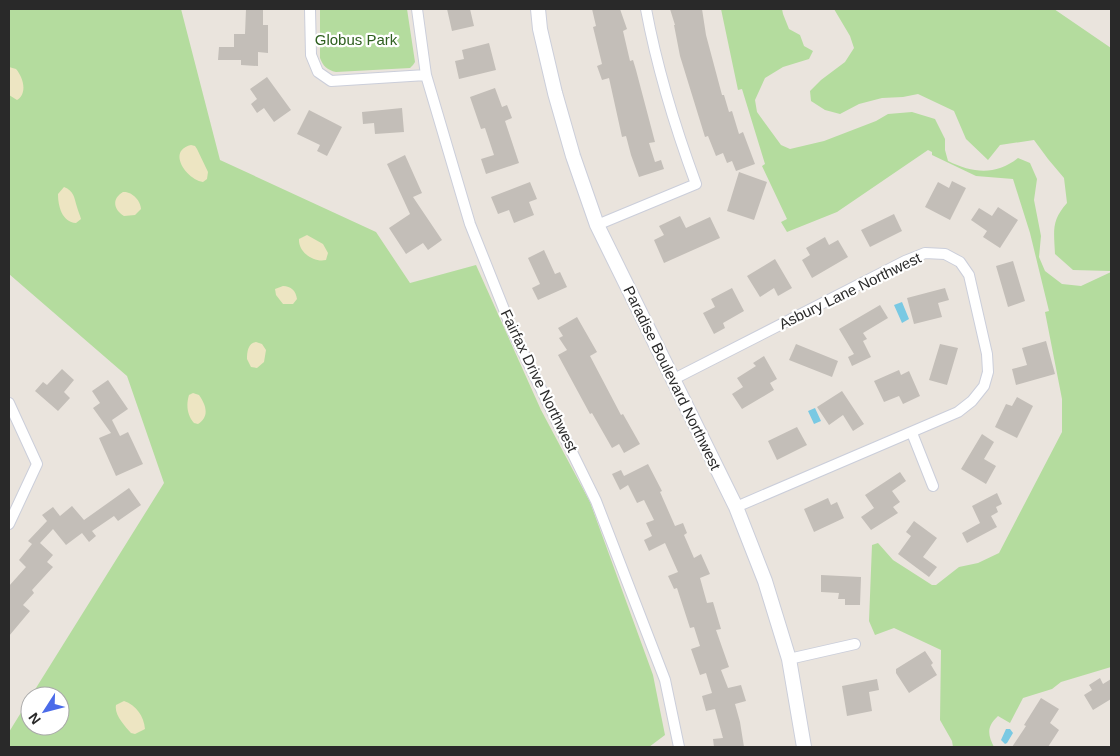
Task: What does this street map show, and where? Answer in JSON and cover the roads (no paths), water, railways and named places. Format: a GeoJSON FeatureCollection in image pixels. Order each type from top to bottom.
{"type":"FeatureCollection","features":[{"type":"Feature","properties":{"kind":"street"},"geometry":{"type":"LineString","coordinates":[[310,9],[312,55],[318,72],[331,81],[426,75]]}},
{"type":"Feature","properties":{"kind":"street","name":"Fairfax Drive Northwest"},"geometry":{"type":"LineString","coordinates":[[417,9],[426,75],[470,224],[513,332],[596,500],[665,680],[679,747]]}},
{"type":"Feature","properties":{"kind":"street","name":"Paradise Boulevard Northwest"},"geometry":{"type":"LineString","coordinates":[[538,9],[540,29],[555,93],[573,156],[597,225],[736,508],[765,581],[789,659],[804,747]]}},
{"type":"Feature","properties":{"kind":"street"},"geometry":{"type":"LineString","coordinates":[[597,225],[696,184],[677,134],[646,9]]}},
{"type":"Feature","properties":{"kind":"street","name":"Asbury Lane Northwest"},"geometry":{"type":"LineString","coordinates":[[672,380],[905,261],[925,253],[946,254],[960,262],[969,275],[987,354],[988,372],[984,386],[972,401],[958,412],[912,433],[873,447],[736,508]]}},
{"type":"Feature","properties":{"kind":"street"},"geometry":{"type":"LineString","coordinates":[[9,403],[37,464],[9,524]]}},
{"type":"Feature","properties":{"kind":"street"},"geometry":{"type":"LineString","coordinates":[[912,433],[933,486]]}},
{"type":"Feature","properties":{"kind":"street"},"geometry":{"type":"LineString","coordinates":[[789,659],[855,644]]}},
{"type":"Feature","properties":{"kind":"water"},"geometry":{"type":"Polygon","coordinates":[[[902,302],[909,319],[902,323],[894,305],[902,302]]]}},
{"type":"Feature","properties":{"kind":"water"},"geometry":{"type":"Polygon","coordinates":[[[815,408],[821,421],[814,424],[808,411],[815,408]]]}},
{"type":"Feature","properties":{"kind":"water"},"geometry":{"type":"Polygon","coordinates":[[[1006,729],[1010,729],[1013,733],[1005,744],[1001,740],[1006,729]]]}},
{"type":"Feature","properties":{"kind":"park label","name":"Globus Park"},"geometry":{"type":"Point","coordinates":[356,40]}}]}
